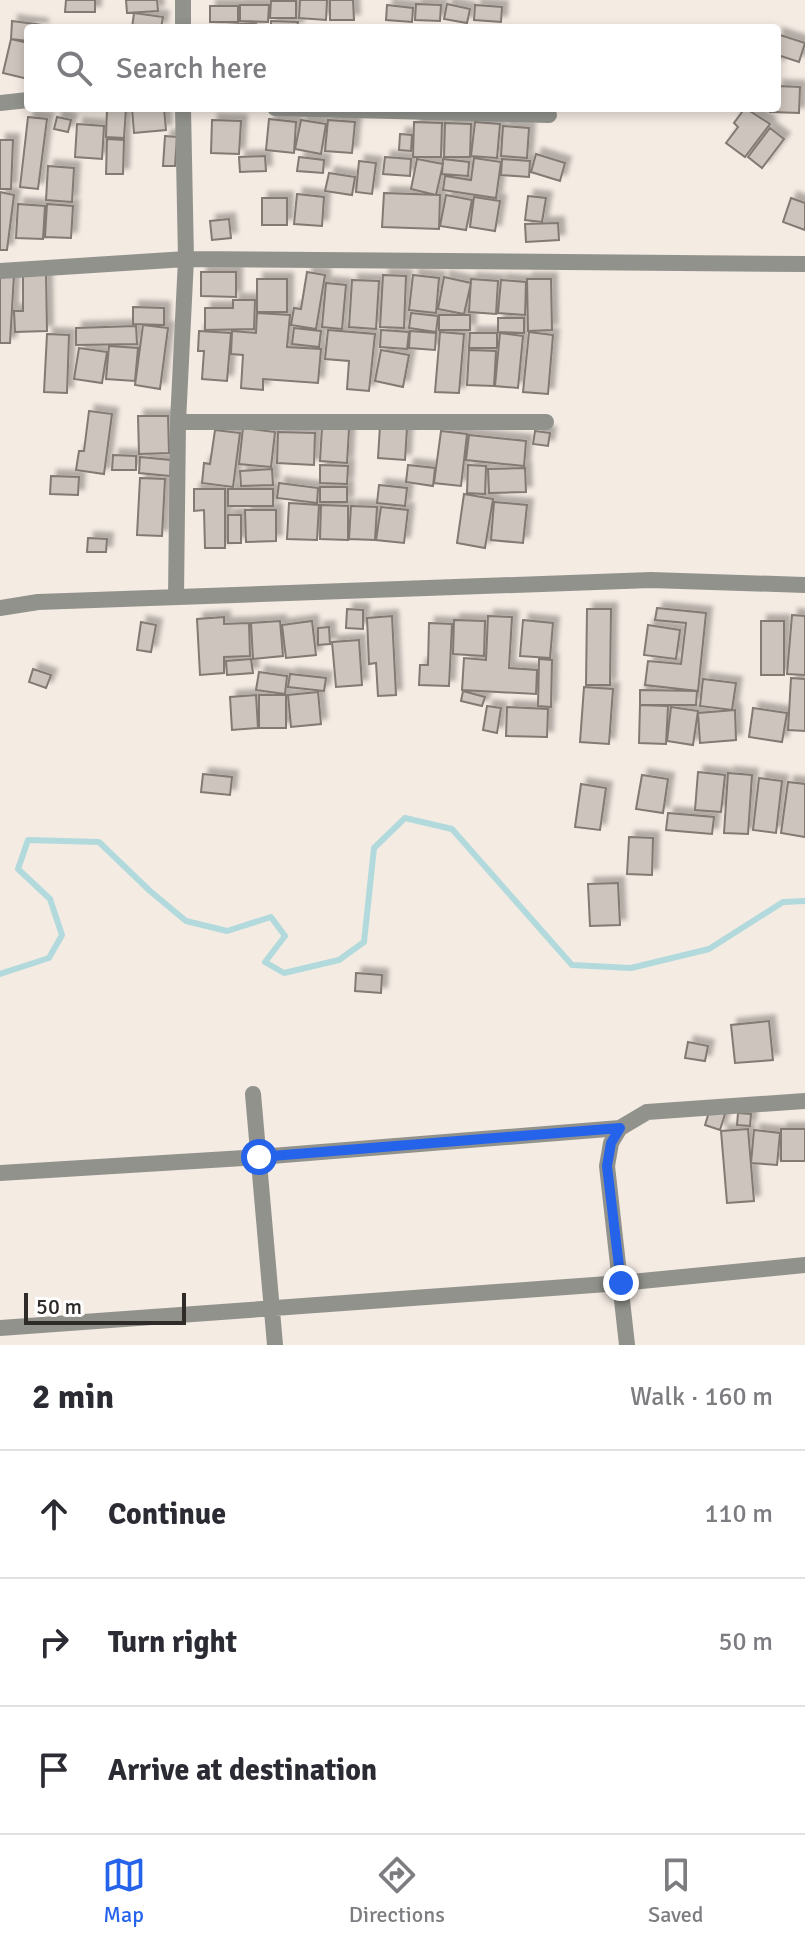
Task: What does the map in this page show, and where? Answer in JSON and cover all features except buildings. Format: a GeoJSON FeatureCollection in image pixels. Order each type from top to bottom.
{"type":"FeatureCollection","features":[{"type":"Feature","properties":{"kind":"street"},"geometry":{"type":"LineString","coordinates":[[183,0],[183,24]]}},
{"type":"Feature","properties":{"kind":"street"},"geometry":{"type":"LineString","coordinates":[[0,103],[24,100]]}},
{"type":"Feature","properties":{"kind":"street"},"geometry":{"type":"LineString","coordinates":[[176,597],[178,422],[186,259],[183,112]]}},
{"type":"Feature","properties":{"kind":"street"},"geometry":{"type":"LineString","coordinates":[[432,112],[549,115]]}},
{"type":"Feature","properties":{"kind":"street"},"geometry":{"type":"LineString","coordinates":[[0,271],[186,259],[805,264]]}},
{"type":"Feature","properties":{"kind":"street"},"geometry":{"type":"LineString","coordinates":[[178,422],[546,422]]}},
{"type":"Feature","properties":{"kind":"street"},"geometry":{"type":"LineString","coordinates":[[0,608],[38,602],[651,580],[805,585]]}},
{"type":"Feature","properties":{"kind":"street"},"geometry":{"type":"LineString","coordinates":[[253,1094],[275,1345]]}},
{"type":"Feature","properties":{"kind":"street"},"geometry":{"type":"LineString","coordinates":[[0,1173],[259,1157],[620,1128],[647,1112],[805,1101]]}},
{"type":"Feature","properties":{"kind":"street"},"geometry":{"type":"LineString","coordinates":[[620,1128],[611,1143],[607,1166],[627,1345]]}},
{"type":"Feature","properties":{"kind":"street"},"geometry":{"type":"LineString","coordinates":[[0,1328],[621,1283],[805,1265]]}},
{"type":"Feature","properties":{"kind":"waterway"},"geometry":{"type":"LineString","coordinates":[[0,974],[49,958],[62,935],[50,899],[18,869],[28,840],[99,842],[186,921],[227,931],[271,917],[285,936],[265,962],[284,973],[339,960],[364,942],[374,848],[405,818],[452,829],[572,965],[631,968],[709,949],[783,902],[805,901]]}},
{"type":"Feature","properties":{"kind":"route"},"geometry":{"type":"LineString","coordinates":[[259,1157],[620,1128],[611,1143],[607,1166],[621,1283]]}}]}
